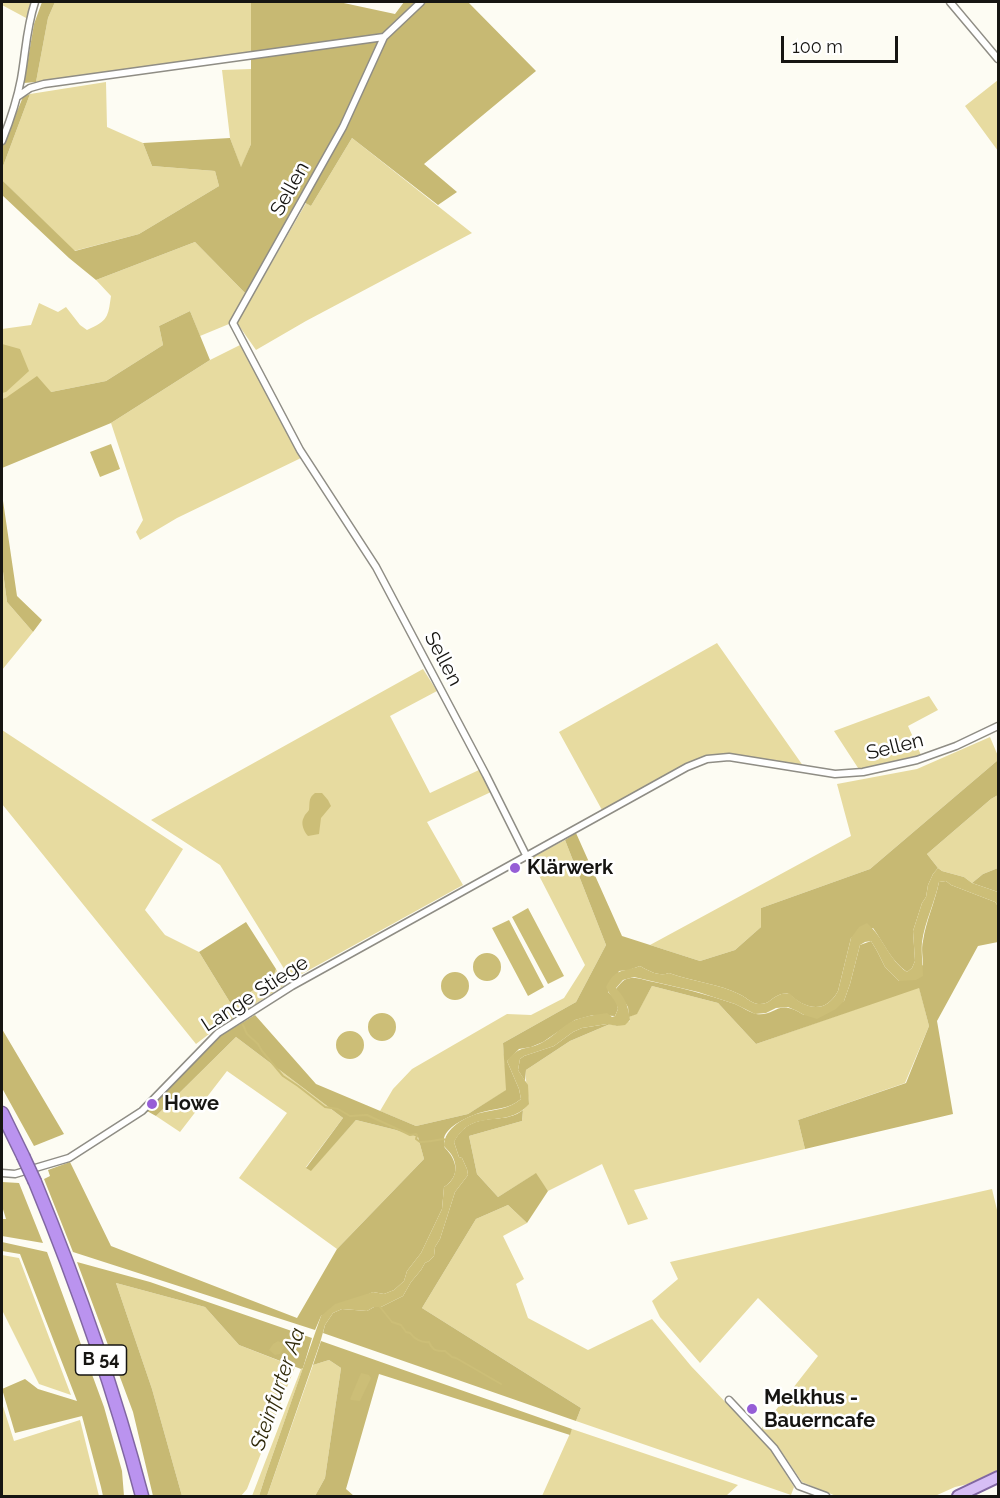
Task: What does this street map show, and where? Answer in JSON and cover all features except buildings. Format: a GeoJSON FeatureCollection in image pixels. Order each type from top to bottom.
{"type":"FeatureCollection","features":[{"type":"Feature","properties":{"kind":"highway","name":"B 54"},"geometry":{"type":"LineString","coordinates":[[2,1113],[35,1182],[69,1267],[130,1453],[142,1497]]}},
{"type":"Feature","properties":{"kind":"highway"},"geometry":{"type":"LineString","coordinates":[[130,1453],[136,1497]]}},
{"type":"Feature","properties":{"kind":"main road"},"geometry":{"type":"LineString","coordinates":[[958,1497],[999,1478]]}},
{"type":"Feature","properties":{"kind":"street"},"geometry":{"type":"LineString","coordinates":[[2,141],[22,77],[29,20],[35,2]]}},
{"type":"Feature","properties":{"kind":"street","name":"Sellen"},"geometry":{"type":"LineString","coordinates":[[421,2],[384,38],[343,127],[233,323],[300,450],[376,567],[486,774],[526,855],[687,767],[707,759],[729,757],[835,774],[863,772],[917,760],[956,746],[999,726]]}},
{"type":"Feature","properties":{"kind":"street"},"geometry":{"type":"LineString","coordinates":[[950,2],[999,59]]}},
{"type":"Feature","properties":{"kind":"street"},"geometry":{"type":"LineString","coordinates":[[17,97],[30,88],[44,84],[384,38]]}},
{"type":"Feature","properties":{"kind":"street","name":"Lange Stiege"},"geometry":{"type":"LineString","coordinates":[[2,1173],[15,1174],[69,1158],[142,1111],[218,1033],[292,986],[526,855]]}},
{"type":"Feature","properties":{"kind":"street"},"geometry":{"type":"LineString","coordinates":[[729,1400],[774,1448],[799,1486],[826,1497]]}},
{"type":"Feature","properties":{"kind":"shaded area"},"geometry":{"type":"Polygon","coordinates":[[[2,2],[33,2],[28,19],[2,5],[2,2]]]}},
{"type":"Feature","properties":{"kind":"shaded area"},"geometry":{"type":"Polygon","coordinates":[[[42,2],[55,2],[48,18],[36,82],[24,83],[34,24],[42,2]]]}},
{"type":"Feature","properties":{"kind":"shaded area"},"geometry":{"type":"Polygon","coordinates":[[[55,2],[251,2],[251,59],[36,82],[48,18],[55,2]]]}},
{"type":"Feature","properties":{"kind":"shaded area"},"geometry":{"type":"Polygon","coordinates":[[[251,2],[339,2],[395,14],[404,2],[468,2],[536,71],[424,164],[457,192],[438,205],[352,138],[311,206],[298,199],[246,294],[195,242],[96,280],[2,195],[2,180],[75,251],[139,234],[219,186],[215,171],[152,166],[143,143],[230,138],[241,167],[251,144],[251,2]]]}},
{"type":"Feature","properties":{"kind":"shaded area"},"geometry":{"type":"Polygon","coordinates":[[[251,69],[251,144],[241,168],[230,138],[222,70],[251,69]]]}},
{"type":"Feature","properties":{"kind":"shaded area"},"geometry":{"type":"Polygon","coordinates":[[[998,80],[998,151],[965,106],[998,80]]]}},
{"type":"Feature","properties":{"kind":"shaded area"},"geometry":{"type":"Polygon","coordinates":[[[106,82],[107,127],[143,143],[152,166],[215,171],[219,186],[139,234],[74,251],[2,180],[2,169],[30,94],[106,82]]]}},
{"type":"Feature","properties":{"kind":"shaded area"},"geometry":{"type":"Polygon","coordinates":[[[30,94],[2,169],[2,147],[23,97],[30,94]]]}},
{"type":"Feature","properties":{"kind":"shaded area"},"geometry":{"type":"Polygon","coordinates":[[[352,138],[472,233],[256,350],[237,323],[306,203],[311,206],[352,138]]]}},
{"type":"Feature","properties":{"kind":"shaded area"},"geometry":{"type":"Polygon","coordinates":[[[195,242],[246,294],[229,324],[200,336],[190,311],[159,326],[163,345],[106,381],[2,399],[2,329],[31,325],[39,303],[58,312],[66,307],[87,330],[103,321],[109,309],[111,296],[96,280],[195,242]]]}},
{"type":"Feature","properties":{"kind":"shaded area"},"geometry":{"type":"Polygon","coordinates":[[[190,311],[210,360],[111,423],[2,468],[2,399],[37,376],[51,392],[106,381],[163,345],[159,326],[190,311]]]}},
{"type":"Feature","properties":{"kind":"shaded area"},"geometry":{"type":"Polygon","coordinates":[[[2,344],[20,349],[29,371],[2,393],[2,344]]]}},
{"type":"Feature","properties":{"kind":"shaded area"},"geometry":{"type":"Polygon","coordinates":[[[240,345],[301,458],[177,518],[140,540],[136,532],[143,520],[111,423],[210,360],[240,345]]]}},
{"type":"Feature","properties":{"kind":"shaded area"},"geometry":{"type":"Polygon","coordinates":[[[111,444],[120,469],[100,477],[90,452],[111,444]]]}},
{"type":"Feature","properties":{"kind":"shaded area"},"geometry":{"type":"Polygon","coordinates":[[[2,494],[17,596],[42,620],[33,632],[7,602],[2,564],[2,494]]]}},
{"type":"Feature","properties":{"kind":"shaded area"},"geometry":{"type":"Polygon","coordinates":[[[2,564],[7,602],[33,632],[2,670],[2,564]]]}},
{"type":"Feature","properties":{"kind":"shaded area"},"geometry":{"type":"Polygon","coordinates":[[[717,643],[806,770],[729,755],[694,760],[602,810],[559,732],[717,643]]]}},
{"type":"Feature","properties":{"kind":"shaded area"},"geometry":{"type":"Polygon","coordinates":[[[423,669],[437,691],[390,716],[430,793],[479,770],[491,792],[427,822],[463,885],[291,980],[220,865],[151,820],[423,669]]]}},
{"type":"Feature","properties":{"kind":"shaded area"},"geometry":{"type":"Polygon","coordinates":[[[929,696],[938,710],[908,726],[921,755],[860,771],[834,731],[929,696]]]}},
{"type":"Feature","properties":{"kind":"shaded area"},"geometry":{"type":"Polygon","coordinates":[[[2,730],[183,849],[145,910],[165,935],[199,952],[231,1004],[273,978],[276,969],[285,985],[196,1044],[2,804],[2,730]]]}},
{"type":"Feature","properties":{"kind":"shaded area"},"geometry":{"type":"Polygon","coordinates":[[[990,737],[998,760],[870,869],[761,908],[761,927],[735,950],[700,961],[650,945],[851,836],[837,784],[917,769],[990,737]]]}},
{"type":"Feature","properties":{"kind":"shaded area"},"geometry":{"type":"Polygon","coordinates":[[[998,760],[998,795],[927,854],[938,868],[928,885],[926,897],[913,931],[915,961],[912,968],[907,972],[896,963],[873,928],[851,938],[838,991],[833,999],[821,1006],[808,1006],[788,993],[780,994],[762,1004],[751,1002],[723,988],[669,973],[658,974],[640,966],[619,971],[608,992],[616,1000],[618,1009],[615,1016],[593,1015],[575,1020],[543,1042],[519,1049],[507,1061],[521,1099],[506,1107],[469,1117],[454,1125],[446,1133],[445,1147],[454,1163],[455,1173],[444,1187],[442,1209],[421,1253],[407,1271],[404,1281],[394,1290],[384,1294],[373,1292],[321,1316],[315,1330],[73,1252],[44,1179],[50,1176],[48,1170],[70,1162],[111,1246],[297,1318],[337,1249],[424,1159],[418,1137],[356,1120],[311,1171],[306,1168],[343,1118],[236,1037],[156,1116],[147,1111],[220,1036],[255,1015],[316,1084],[416,1126],[468,1114],[506,1090],[503,1043],[576,1002],[606,945],[565,840],[576,833],[622,936],[700,961],[735,950],[761,927],[761,908],[870,869],[998,760]]]}},
{"type":"Feature","properties":{"kind":"shaded area"},"geometry":{"type":"Polygon","coordinates":[[[315,793],[322,793],[331,806],[321,818],[319,834],[308,836],[302,822],[309,810],[310,799],[315,793]]]}},
{"type":"Feature","properties":{"kind":"shaded area"},"geometry":{"type":"Polygon","coordinates":[[[998,795],[998,868],[983,874],[972,883],[964,877],[938,868],[927,854],[998,795]]]}},
{"type":"Feature","properties":{"kind":"shaded area"},"geometry":{"type":"Polygon","coordinates":[[[565,840],[606,945],[576,1002],[503,1043],[507,1090],[468,1114],[416,1126],[380,1111],[393,1089],[412,1069],[507,1014],[531,1015],[564,998],[585,965],[530,858],[565,840]]]}},
{"type":"Feature","properties":{"kind":"shaded area"},"geometry":{"type":"Polygon","coordinates":[[[938,868],[998,892],[998,906],[995,902],[946,881],[939,882],[922,942],[923,976],[916,980],[899,981],[885,967],[871,941],[865,942],[860,945],[844,1001],[836,1009],[817,1019],[788,1007],[755,1014],[735,1004],[698,992],[634,977],[623,980],[616,988],[624,999],[628,1011],[630,1020],[625,1025],[607,1024],[582,1028],[554,1046],[520,1059],[518,1070],[528,1085],[529,1104],[509,1116],[484,1120],[468,1126],[454,1142],[468,1175],[455,1192],[440,1239],[435,1247],[434,1256],[425,1263],[403,1296],[367,1311],[342,1309],[333,1313],[325,1325],[267,1496],[259,1496],[321,1316],[335,1304],[373,1292],[384,1294],[394,1290],[404,1281],[407,1271],[421,1253],[442,1209],[444,1187],[454,1177],[455,1163],[444,1146],[451,1129],[468,1117],[506,1107],[521,1099],[507,1061],[516,1052],[543,1042],[575,1020],[607,1013],[612,1017],[615,1016],[618,1009],[606,987],[616,973],[640,966],[658,974],[669,973],[723,988],[751,1002],[762,1004],[780,994],[789,993],[808,1006],[821,1006],[833,999],[838,991],[851,938],[859,927],[867,923],[907,972],[915,961],[913,931],[926,897],[928,885],[938,868]]]}},
{"type":"Feature","properties":{"kind":"shaded area"},"geometry":{"type":"Polygon","coordinates":[[[998,868],[998,892],[972,883],[983,874],[998,868]]]}},
{"type":"Feature","properties":{"kind":"shaded area"},"geometry":{"type":"Polygon","coordinates":[[[946,881],[995,902],[998,906],[998,942],[978,946],[937,1021],[953,1114],[805,1149],[798,1120],[906,1083],[929,1026],[919,988],[756,1044],[718,1003],[652,986],[637,1014],[629,1017],[628,1007],[616,989],[624,980],[636,978],[713,997],[756,1014],[788,1008],[804,1015],[844,1001],[860,945],[871,941],[885,967],[899,981],[923,965],[922,947],[926,926],[939,882],[946,881]]]}},
{"type":"Feature","properties":{"kind":"shaded area"},"geometry":{"type":"Polygon","coordinates":[[[528,908],[564,976],[548,984],[512,917],[528,908]]]}},
{"type":"Feature","properties":{"kind":"shaded area"},"geometry":{"type":"Polygon","coordinates":[[[509,920],[544,987],[528,996],[492,928],[509,920]]]}},
{"type":"Feature","properties":{"kind":"shaded area"},"geometry":{"type":"Polygon","coordinates":[[[246,922],[276,969],[273,978],[231,1004],[199,952],[246,922]]]}},
{"type":"Feature","properties":{"kind":"shaded area"},"geometry":{"type":"Polygon","coordinates":[[[487,953],[497,957],[501,967],[497,977],[487,981],[477,977],[473,967],[477,957],[487,953]]]}},
{"type":"Feature","properties":{"kind":"shaded area"},"geometry":{"type":"Polygon","coordinates":[[[455,972],[465,976],[469,986],[465,996],[455,1000],[445,996],[441,986],[445,976],[455,972]]]}},
{"type":"Feature","properties":{"kind":"shaded area"},"geometry":{"type":"Polygon","coordinates":[[[652,986],[718,1003],[756,1044],[919,987],[929,1026],[905,1083],[798,1120],[805,1149],[634,1190],[648,1219],[628,1225],[602,1164],[548,1191],[535,1174],[498,1197],[477,1174],[469,1136],[522,1121],[523,1110],[529,1103],[526,1070],[570,1041],[610,1024],[617,1026],[630,1021],[629,1017],[637,1013],[652,986]]]}},
{"type":"Feature","properties":{"kind":"shaded area"},"geometry":{"type":"Polygon","coordinates":[[[382,1013],[392,1017],[396,1027],[392,1037],[382,1041],[372,1037],[368,1027],[372,1017],[382,1013]]]}},
{"type":"Feature","properties":{"kind":"shaded area"},"geometry":{"type":"Polygon","coordinates":[[[610,1024],[570,1041],[526,1070],[525,1081],[518,1070],[520,1059],[524,1056],[554,1046],[582,1028],[610,1024]]]}},
{"type":"Feature","properties":{"kind":"shaded area"},"geometry":{"type":"Polygon","coordinates":[[[2,1029],[64,1134],[34,1146],[2,1088],[2,1029]]]}},
{"type":"Feature","properties":{"kind":"shaded area"},"geometry":{"type":"Polygon","coordinates":[[[350,1031],[360,1035],[364,1045],[360,1055],[350,1059],[340,1055],[336,1045],[340,1035],[350,1031]]]}},
{"type":"Feature","properties":{"kind":"shaded area"},"geometry":{"type":"Polygon","coordinates":[[[236,1037],[343,1118],[306,1167],[311,1170],[356,1120],[418,1137],[424,1159],[337,1249],[239,1178],[287,1113],[227,1071],[180,1132],[156,1116],[236,1037]]]}},
{"type":"Feature","properties":{"kind":"shaded area"},"geometry":{"type":"Polygon","coordinates":[[[523,1110],[522,1121],[469,1136],[477,1174],[498,1197],[536,1173],[548,1191],[527,1223],[508,1205],[476,1219],[422,1308],[581,1408],[576,1421],[323,1333],[333,1313],[342,1309],[367,1311],[403,1296],[425,1263],[434,1256],[435,1247],[440,1239],[455,1192],[468,1175],[454,1142],[469,1125],[478,1121],[515,1115],[523,1110]]]}},
{"type":"Feature","properties":{"kind":"shaded area"},"geometry":{"type":"Polygon","coordinates":[[[2,1182],[19,1183],[43,1243],[2,1236],[2,1219],[6,1219],[2,1206],[2,1182]]]}},
{"type":"Feature","properties":{"kind":"shaded area"},"geometry":{"type":"Polygon","coordinates":[[[992,1189],[998,1214],[998,1470],[935,1496],[836,1496],[802,1482],[779,1448],[761,1429],[818,1356],[758,1298],[700,1363],[660,1317],[652,1301],[678,1279],[670,1262],[992,1189]]]}},
{"type":"Feature","properties":{"kind":"shaded area"},"geometry":{"type":"Polygon","coordinates":[[[508,1205],[527,1223],[503,1236],[524,1279],[516,1284],[528,1318],[588,1350],[652,1319],[691,1366],[771,1450],[794,1487],[791,1495],[576,1421],[581,1408],[422,1308],[476,1219],[508,1205]]]}},
{"type":"Feature","properties":{"kind":"shaded area"},"geometry":{"type":"Polygon","coordinates":[[[2,1242],[47,1252],[104,1407],[122,1471],[124,1496],[103,1496],[82,1416],[15,1433],[2,1389],[25,1379],[38,1389],[77,1401],[20,1254],[2,1251],[2,1242]]]}},
{"type":"Feature","properties":{"kind":"shaded area"},"geometry":{"type":"Polygon","coordinates":[[[2,1255],[19,1258],[71,1395],[39,1384],[2,1310],[2,1255]]]}},
{"type":"Feature","properties":{"kind":"shaded area"},"geometry":{"type":"Polygon","coordinates":[[[77,1262],[150,1282],[312,1338],[301,1369],[239,1345],[205,1307],[116,1283],[152,1389],[182,1496],[153,1496],[133,1412],[77,1262]]]}},
{"type":"Feature","properties":{"kind":"shaded area"},"geometry":{"type":"Polygon","coordinates":[[[116,1283],[205,1307],[239,1345],[295,1367],[247,1489],[241,1496],[182,1496],[152,1389],[116,1283]]]}},
{"type":"Feature","properties":{"kind":"shaded area"},"geometry":{"type":"Polygon","coordinates":[[[278,1341],[284,1348],[280,1354],[275,1355],[269,1350],[278,1341]]]}},
{"type":"Feature","properties":{"kind":"shaded area"},"geometry":{"type":"Polygon","coordinates":[[[321,1341],[572,1429],[570,1435],[379,1374],[346,1489],[354,1496],[315,1496],[325,1478],[341,1368],[329,1360],[313,1365],[321,1341]]]}},
{"type":"Feature","properties":{"kind":"shaded area"},"geometry":{"type":"Polygon","coordinates":[[[329,1360],[341,1368],[325,1478],[315,1496],[267,1496],[313,1365],[329,1360]]]}},
{"type":"Feature","properties":{"kind":"shaded area"},"geometry":{"type":"Polygon","coordinates":[[[303,1368],[259,1496],[252,1496],[301,1369],[303,1368]]]}},
{"type":"Feature","properties":{"kind":"shaded area"},"geometry":{"type":"Polygon","coordinates":[[[361,1373],[371,1378],[360,1401],[351,1400],[350,1399],[361,1373]]]}},
{"type":"Feature","properties":{"kind":"shaded area"},"geometry":{"type":"Polygon","coordinates":[[[2,1403],[14,1441],[80,1420],[99,1496],[2,1496],[2,1403]]]}},
{"type":"Feature","properties":{"kind":"shaded area"},"geometry":{"type":"Polygon","coordinates":[[[572,1429],[738,1485],[726,1496],[542,1496],[572,1429]]]}},
{"type":"Feature","properties":{"kind":"waterway"},"geometry":{"type":"LineString","coordinates":[[243,1025],[247,1034],[258,1044],[283,1076],[325,1107],[338,1109],[350,1116],[367,1115],[410,1135],[416,1134],[416,1139],[420,1142],[446,1140]]}},
{"type":"Feature","properties":{"kind":"waterway"},"geometry":{"type":"LineString","coordinates":[[380,1307],[392,1322],[401,1325],[416,1339],[429,1342],[435,1350],[445,1351],[501,1384]]}},
{"type":"Feature","properties":{"kind":"place","name":"Klärwerk"},"geometry":{"type":"Point","coordinates":[515,868]}},
{"type":"Feature","properties":{"kind":"place","name":"Howe"},"geometry":{"type":"Point","coordinates":[152,1104]}},
{"type":"Feature","properties":{"kind":"place","name":"Melkhus - Bauerncafe"},"geometry":{"type":"Point","coordinates":[752,1409]}},
{"type":"Feature","properties":{"kind":"water label","name":"Steinfurter Aa"},"geometry":{"type":"Point","coordinates":[278,1389]}}]}
